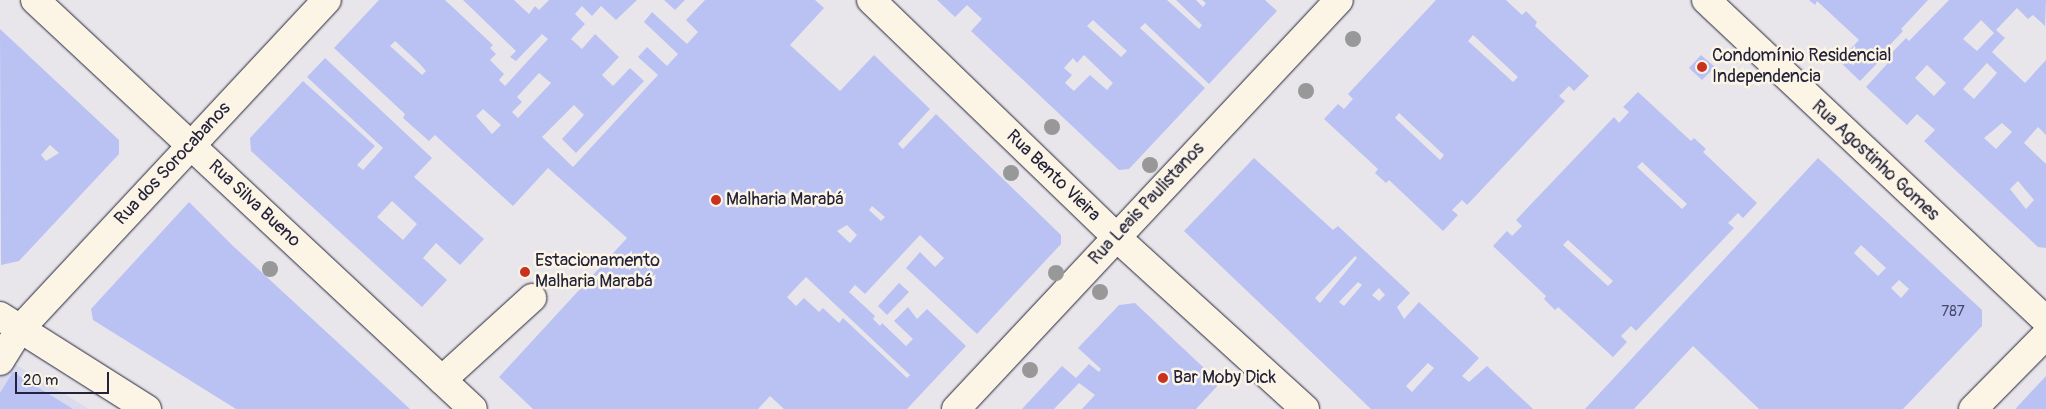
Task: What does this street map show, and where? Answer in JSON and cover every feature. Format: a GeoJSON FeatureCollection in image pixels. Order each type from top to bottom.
{"type":"FeatureCollection","features":[{"type":"Feature","properties":{"kind":"street","name":"Rua Silva Bueno"},"geometry":{"type":"LineString","coordinates":[[35,0],[473,409]]}},
{"type":"Feature","properties":{"kind":"street","name":"Rua dos Sorocabanos"},"geometry":{"type":"LineString","coordinates":[[0,361],[10,323],[191,146],[327,0]]}},
{"type":"Feature","properties":{"kind":"street","name":"Rua Bento Vieira"},"geometry":{"type":"LineString","coordinates":[[871,0],[1115,236],[1305,409]]}},
{"type":"Feature","properties":{"kind":"street","name":"Rua Leais Paulistanos"},"geometry":{"type":"LineString","coordinates":[[956,409],[1115,236],[1339,0]]}},
{"type":"Feature","properties":{"kind":"street","name":"Rua Agostinho Gomes"},"geometry":{"type":"LineString","coordinates":[[1706,0],[2046,320]]}},
{"type":"Feature","properties":{"kind":"street"},"geometry":{"type":"LineString","coordinates":[[442,380],[532,298]]}},
{"type":"Feature","properties":{"kind":"street"},"geometry":{"type":"LineString","coordinates":[[10,323],[147,409]]}},
{"type":"Feature","properties":{"kind":"street"},"geometry":{"type":"LineString","coordinates":[[1973,409],[2046,335]]}},
{"type":"Feature","properties":{"kind":"shaded area"},"geometry":{"type":"Polygon","coordinates":[[[0,355],[89,409],[0,409],[0,355]]]}},
{"type":"Feature","properties":{"kind":"building"},"geometry":{"type":"Polygon","coordinates":[[[379,0],[445,0],[493,45],[490,48],[496,54],[490,60],[504,74],[499,80],[505,86],[548,39],[542,34],[516,61],[510,57],[516,51],[463,0],[514,0],[529,14],[535,6],[539,10],[549,0],[637,0],[616,20],[601,6],[592,16],[582,6],[575,14],[585,24],[571,39],[582,49],[595,34],[619,57],[602,75],[613,86],[630,68],[644,81],[576,153],[562,139],[584,115],[574,105],[542,137],[573,167],[658,75],[638,57],[647,47],[667,66],[678,54],[644,22],[652,12],[687,44],[698,32],[686,20],[705,0],[815,0],[824,8],[790,45],[840,91],[874,55],[930,109],[898,144],[903,149],[936,114],[1061,235],[1061,244],[977,334],[906,268],[920,252],[935,267],[944,258],[920,235],[865,294],[855,285],[849,292],[875,316],[873,319],[880,326],[882,323],[906,346],[913,339],[894,321],[908,307],[917,319],[927,309],[966,346],[907,409],[784,409],[770,396],[758,409],[533,409],[499,377],[627,238],[548,168],[513,206],[435,135],[429,141],[403,118],[405,114],[334,48],[379,0]],[[395,41],[390,46],[422,75],[426,71],[395,41]],[[539,73],[517,97],[522,102],[512,112],[518,118],[551,83],[539,73]],[[483,109],[476,116],[492,134],[501,125],[483,109]],[[872,206],[869,210],[881,221],[885,217],[872,206]],[[847,225],[837,231],[850,243],[857,235],[847,225]],[[806,277],[787,297],[796,306],[804,298],[819,312],[823,308],[839,323],[843,318],[907,378],[910,375],[806,277]]]}},
{"type":"Feature","properties":{"kind":"building"},"geometry":{"type":"Polygon","coordinates":[[[664,0],[685,0],[675,10],[664,0]]]}},
{"type":"Feature","properties":{"kind":"building"},"geometry":{"type":"Polygon","coordinates":[[[937,0],[1167,0],[1199,29],[1202,25],[1176,0],[1196,0],[1203,7],[1206,3],[1202,0],[1265,0],[1277,11],[1209,84],[1145,23],[1140,28],[1205,88],[1129,169],[1119,170],[971,31],[982,19],[967,5],[955,17],[937,0]],[[1093,20],[1087,26],[1121,57],[1127,51],[1093,20]],[[1084,55],[1077,63],[1073,58],[1064,68],[1072,75],[1065,83],[1074,91],[1090,75],[1107,90],[1113,83],[1084,55]]]}},
{"type":"Feature","properties":{"kind":"building"},"geometry":{"type":"Polygon","coordinates":[[[1436,0],[1506,0],[1522,15],[1526,11],[1537,22],[1535,26],[1589,76],[1574,91],[1569,86],[1559,96],[1565,101],[1467,205],[1462,200],[1452,210],[1458,215],[1443,231],[1389,180],[1386,183],[1375,173],[1378,169],[1324,119],[1338,104],[1344,109],[1353,99],[1348,94],[1436,0]],[[1473,35],[1468,41],[1513,82],[1518,77],[1473,35]],[[1399,113],[1395,118],[1440,160],[1444,155],[1399,113]]]}},
{"type":"Feature","properties":{"kind":"building"},"geometry":{"type":"Polygon","coordinates":[[[1809,0],[1928,0],[1901,29],[1903,31],[1888,47],[1891,49],[1860,81],[1839,61],[1859,40],[1817,1],[1815,5],[1809,0]]]}},
{"type":"Feature","properties":{"kind":"building"},"geometry":{"type":"Polygon","coordinates":[[[1949,0],[2046,0],[2045,26],[2033,15],[2028,19],[2017,8],[1996,30],[2005,38],[1992,52],[2025,83],[2046,60],[2046,135],[2038,127],[2024,143],[2046,164],[2046,248],[2038,247],[1924,141],[1935,130],[1917,114],[1907,125],[1866,87],[1888,63],[1885,60],[1906,38],[1909,41],[1949,0]],[[1981,20],[1963,39],[1977,51],[1994,33],[1981,20]],[[1987,63],[1963,89],[1974,99],[1997,73],[1987,63]],[[1927,65],[1915,78],[1934,96],[1946,83],[1927,65]],[[2002,123],[1984,138],[1996,149],[2012,132],[2002,123]],[[2018,181],[2010,189],[2026,209],[2034,200],[2018,181]]]}},
{"type":"Feature","properties":{"kind":"building"},"geometry":{"type":"Polygon","coordinates":[[[0,29],[119,140],[119,154],[19,261],[1,265],[0,29]],[[50,145],[41,155],[46,161],[59,153],[50,145]]]}},
{"type":"Feature","properties":{"kind":"building","name":"Condomínio Residencial Independencia"},"geometry":{"type":"Polygon","coordinates":[[[1701,55],[1715,67],[1702,80],[1689,68],[1701,55]]]}},
{"type":"Feature","properties":{"kind":"building"},"geometry":{"type":"Polygon","coordinates":[[[325,58],[432,158],[414,177],[484,239],[460,265],[436,243],[423,258],[447,280],[422,307],[251,151],[250,138],[303,81],[375,146],[357,165],[363,170],[383,148],[307,77],[325,58]],[[392,201],[377,217],[403,240],[417,224],[392,201]]]}},
{"type":"Feature","properties":{"kind":"building"},"geometry":{"type":"Polygon","coordinates":[[[1638,92],[1691,141],[1694,138],[1706,149],[1703,152],[1757,203],[1743,218],[1738,213],[1728,223],[1734,228],[1636,331],[1631,326],[1621,336],[1627,342],[1613,357],[1558,307],[1555,310],[1544,299],[1546,296],[1493,246],[1507,231],[1512,236],[1522,226],[1516,220],[1614,117],[1619,123],[1629,112],[1623,107],[1638,92]],[[1642,162],[1637,167],[1682,209],[1687,204],[1642,162]],[[1568,240],[1563,245],[1608,286],[1613,281],[1568,240]]]}},
{"type":"Feature","properties":{"kind":"building"},"geometry":{"type":"Polygon","coordinates":[[[1254,158],[1333,230],[1338,226],[1410,293],[1397,307],[1404,319],[1419,302],[1479,358],[1462,376],[1469,382],[1487,366],[1533,409],[1371,409],[1184,231],[1254,158]],[[1355,256],[1315,298],[1320,303],[1357,258],[1355,256]],[[1358,282],[1339,302],[1344,306],[1362,285],[1358,282]],[[1379,288],[1372,295],[1379,301],[1385,295],[1379,288]],[[1428,363],[1406,386],[1412,392],[1434,368],[1428,363]]]}},
{"type":"Feature","properties":{"kind":"building"},"geometry":{"type":"Polygon","coordinates":[[[1818,158],[1982,310],[1982,326],[1903,409],[1759,409],[1693,346],[1634,409],[1585,409],[1818,158]],[[1861,245],[1854,253],[1878,276],[1886,268],[1861,245]],[[1899,280],[1891,288],[1901,298],[1909,289],[1899,280]]]}},
{"type":"Feature","properties":{"kind":"building"},"geometry":{"type":"Polygon","coordinates":[[[189,202],[232,245],[410,409],[236,409],[93,320],[91,309],[189,202]]]}},
{"type":"Feature","properties":{"kind":"building"},"geometry":{"type":"Polygon","coordinates":[[[899,283],[909,292],[887,315],[878,306],[899,283]]]}},
{"type":"Feature","properties":{"kind":"building"},"geometry":{"type":"Polygon","coordinates":[[[1135,303],[1220,383],[1196,409],[1082,409],[1095,395],[1079,383],[1054,409],[1022,409],[1062,366],[1076,378],[1089,364],[1099,372],[1101,369],[1078,348],[1119,305],[1135,303]]]}},
{"type":"Feature","properties":{"kind":"building"},"geometry":{"type":"Polygon","coordinates":[[[13,372],[73,409],[0,409],[0,393],[13,372]]]}},
{"type":"Feature","properties":{"kind":"building"},"geometry":{"type":"Polygon","coordinates":[[[2046,376],[2046,409],[2016,409],[2017,407],[2046,376]]]}},
{"type":"Feature","properties":{"kind":"place","name":"Condomínio Residencial Independencia"},"geometry":{"type":"Point","coordinates":[1702,67]}},
{"type":"Feature","properties":{"kind":"place","name":"Malharia Marabá"},"geometry":{"type":"Point","coordinates":[716,200]}},
{"type":"Feature","properties":{"kind":"place","name":"Estacionamento Malharia Marabá"},"geometry":{"type":"Point","coordinates":[525,272]}},
{"type":"Feature","properties":{"kind":"place","name":"Bar Moby Dick"},"geometry":{"type":"Point","coordinates":[1163,378]}}]}
